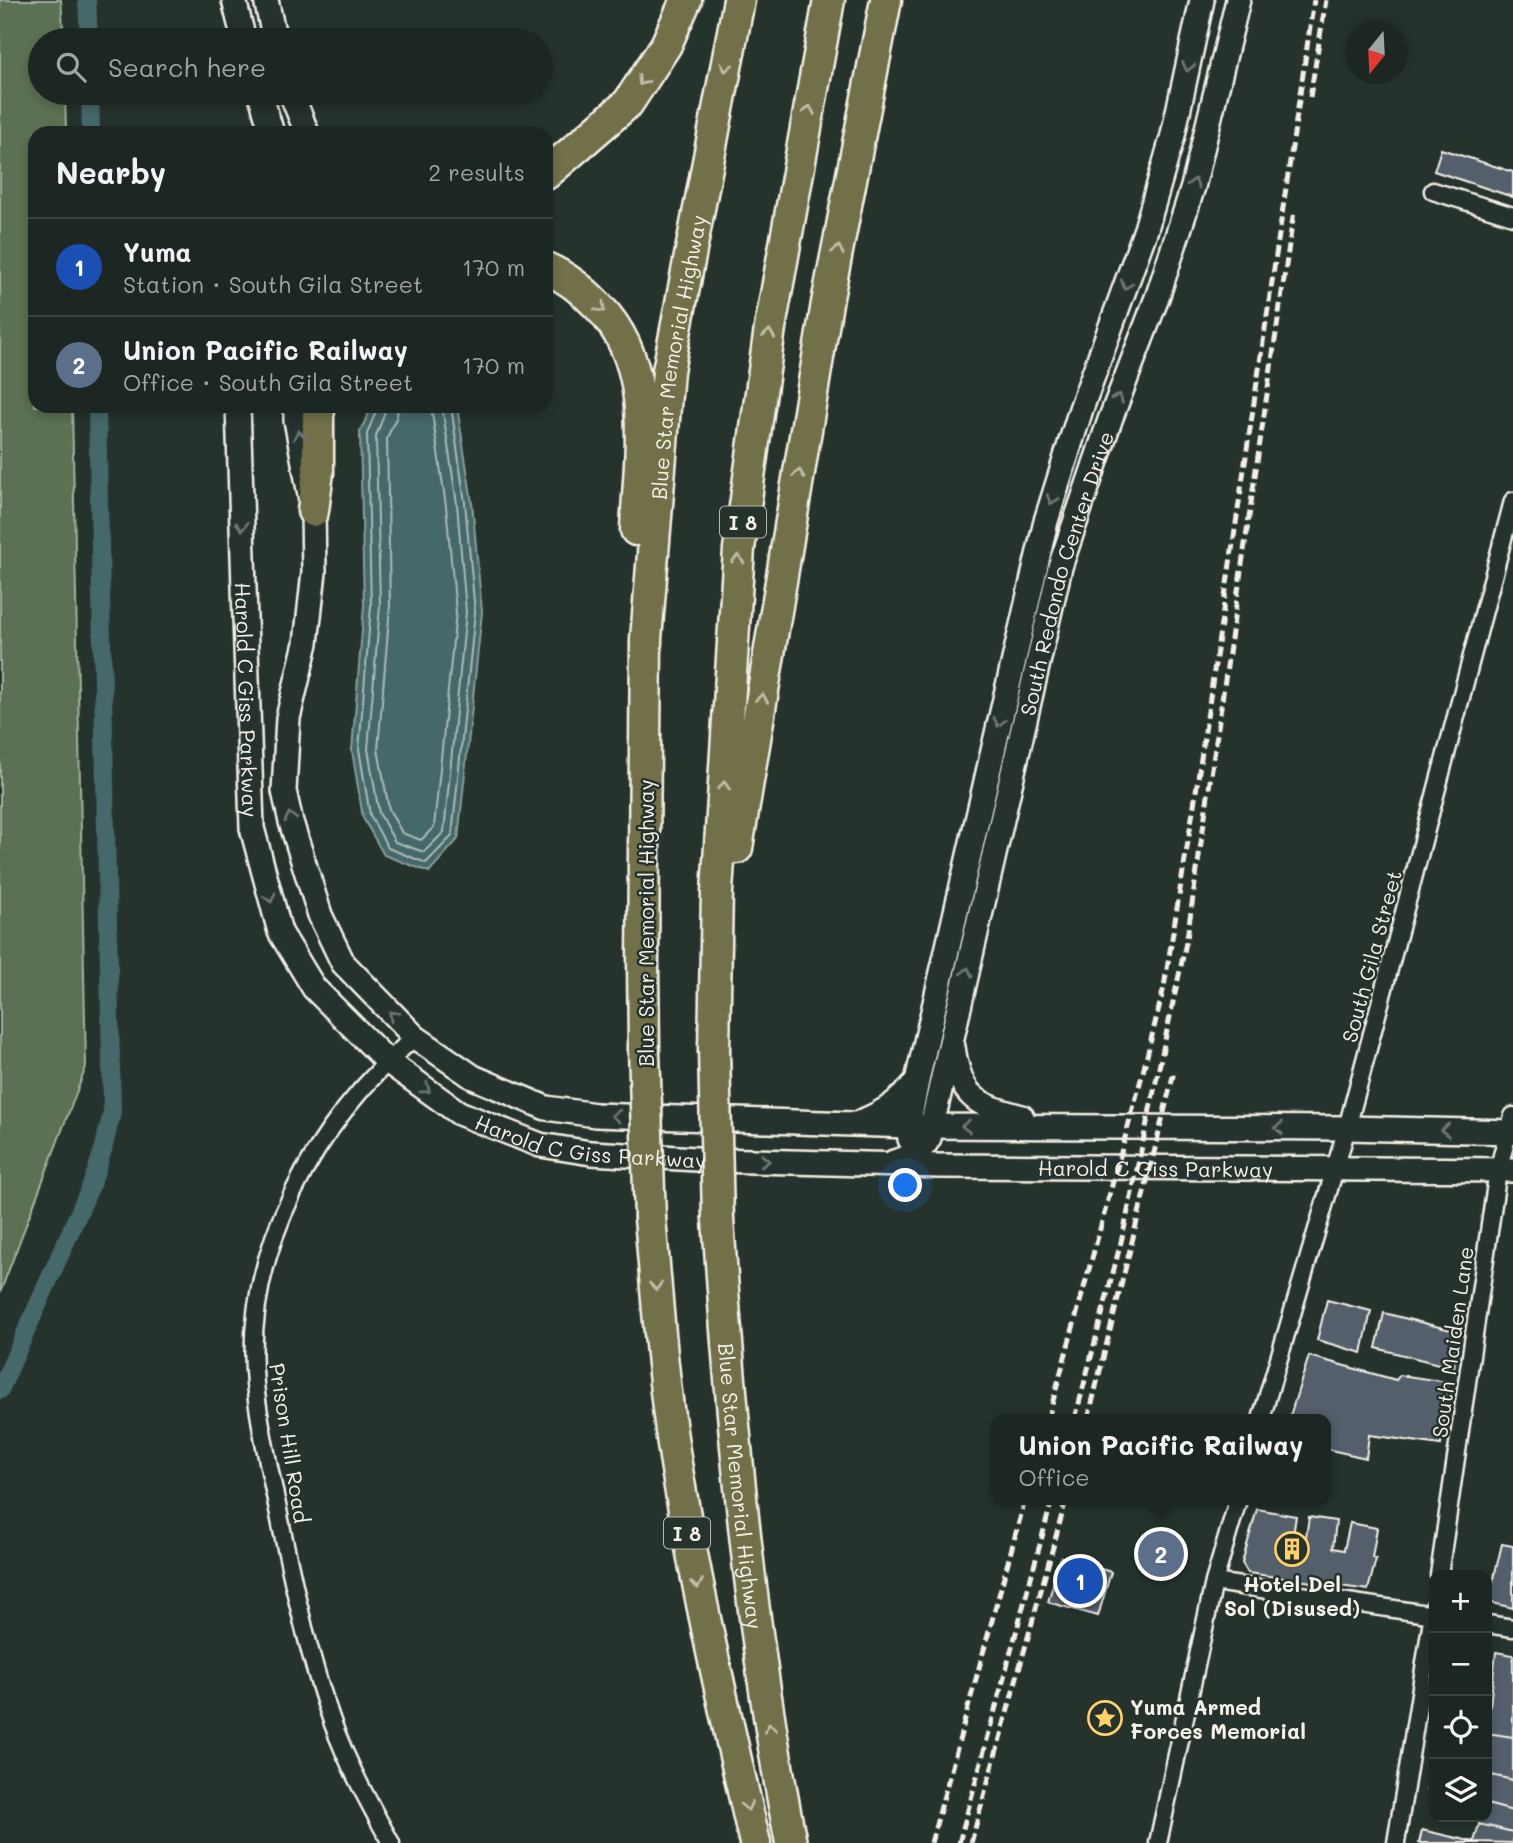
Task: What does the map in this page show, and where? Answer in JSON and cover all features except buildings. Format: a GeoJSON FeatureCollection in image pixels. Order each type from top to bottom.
{"type":"FeatureCollection","features":[{"type":"Feature","properties":{"kind":"highway"},"geometry":{"type":"LineString","coordinates":[[553,168],[628,103],[666,45],[686,0]]}},
{"type":"Feature","properties":{"kind":"highway","name":"Blue Star Memorial Highway"},"geometry":{"type":"LineString","coordinates":[[739,0],[668,371],[646,639],[643,962],[650,1217],[662,1361],[686,1527],[707,1634],[755,1843]]}},
{"type":"Feature","properties":{"kind":"highway","name":"Blue Star Memorial Highway"},"geometry":{"type":"LineString","coordinates":[[791,1843],[776,1765],[748,1566],[731,1407],[718,1219],[714,983],[717,892],[739,549],[769,328],[831,0]]}},
{"type":"Feature","properties":{"kind":"highway"},"geometry":{"type":"LineString","coordinates":[[714,983],[827,303],[886,0]]}},
{"type":"Feature","properties":{"kind":"highway"},"geometry":{"type":"LineString","coordinates":[[553,272],[584,291],[610,318],[624,341],[636,372],[641,405],[630,644],[625,839],[643,962]]}},
{"type":"Feature","properties":{"kind":"highway"},"geometry":{"type":"LineString","coordinates":[[313,511],[318,472],[319,413]]}},
{"type":"Feature","properties":{"kind":"main road"},"geometry":{"type":"LineString","coordinates":[[234,0],[241,28]]}},
{"type":"Feature","properties":{"kind":"main road"},"geometry":{"type":"LineString","coordinates":[[266,0],[272,28]]}},
{"type":"Feature","properties":{"kind":"main road","name":"South Redondo Center Drive"},"geometry":{"type":"LineString","coordinates":[[918,1152],[929,1138],[920,1126],[917,1081],[1046,521],[1081,410],[1146,229],[1173,135],[1202,0]]}},
{"type":"Feature","properties":{"kind":"main road","name":"South Redondo Center Drive"},"geometry":{"type":"LineString","coordinates":[[920,1126],[951,1038],[1060,566],[1194,187],[1238,0]]}},
{"type":"Feature","properties":{"kind":"main road"},"geometry":{"type":"LineString","coordinates":[[264,105],[270,126]]}},
{"type":"Feature","properties":{"kind":"main road"},"geometry":{"type":"LineString","coordinates":[[296,105],[304,126]]}},
{"type":"Feature","properties":{"kind":"main road","name":"Harold C Giss Parkway"},"geometry":{"type":"LineString","coordinates":[[238,413],[252,828],[280,932],[314,988],[387,1061],[458,1113],[540,1145],[618,1155],[940,1166],[1506,1170]]}},
{"type":"Feature","properties":{"kind":"main road","name":"Harold C Giss Parkway"},"geometry":{"type":"LineString","coordinates":[[296,413],[313,511],[314,572],[306,643],[288,718],[284,791],[290,821],[320,915],[343,963],[415,1037],[473,1077],[546,1108],[596,1115],[920,1126],[1512,1126]]}},
{"type":"Feature","properties":{"kind":"main road"},"geometry":{"type":"LineString","coordinates":[[951,1038],[956,1068],[965,1090],[979,1102],[990,1110],[1059,1127]]}},
{"type":"Feature","properties":{"kind":"main road"},"geometry":{"type":"LineString","coordinates":[[856,1124],[898,1103],[917,1081]]}},
{"type":"Feature","properties":{"kind":"main road"},"geometry":{"type":"LineString","coordinates":[[884,1164],[918,1152],[940,1166]]}},
{"type":"Feature","properties":{"kind":"street"},"geometry":{"type":"LineString","coordinates":[[1433,191],[1513,216]]}},
{"type":"Feature","properties":{"kind":"street","name":"South Gila Street"},"geometry":{"type":"LineString","coordinates":[[1262,1414],[1347,1128],[1513,501]]}},
{"type":"Feature","properties":{"kind":"street","name":"Prison Hill Road"},"geometry":{"type":"LineString","coordinates":[[391,1843],[334,1727],[300,1615],[260,1420],[255,1384],[254,1334],[256,1304],[265,1266],[280,1223],[304,1169],[332,1127],[387,1061],[415,1037]]}},
{"type":"Feature","properties":{"kind":"street","name":"South Maiden Lane"},"geometry":{"type":"LineString","coordinates":[[1440,1570],[1512,1126]]}},
{"type":"Feature","properties":{"kind":"street"},"geometry":{"type":"LineString","coordinates":[[1158,1843],[1214,1582],[1237,1505]]}},
{"type":"Feature","properties":{"kind":"street"},"geometry":{"type":"LineString","coordinates":[[1214,1582],[1429,1611]]}},
{"type":"Feature","properties":{"kind":"street"},"geometry":{"type":"LineString","coordinates":[[1492,1625],[1513,1628]]}},
{"type":"Feature","properties":{"kind":"street"},"geometry":{"type":"LineString","coordinates":[[1396,1843],[1431,1633]]}},
{"type":"Feature","properties":{"kind":"green space"},"geometry":{"type":"Polygon","coordinates":[[[0,0],[61,0],[63,28],[28,28],[28,105],[65,105],[66,126],[28,126],[28,413],[72,413],[86,1067],[0,1293],[0,0]]]}},
{"type":"Feature","properties":{"kind":"water"},"geometry":{"type":"Polygon","coordinates":[[[369,413],[458,413],[472,502],[482,612],[458,839],[429,872],[384,855],[363,818],[352,750],[364,606],[360,432],[369,413]]]}},
{"type":"Feature","properties":{"kind":"waterway"},"geometry":{"type":"LineString","coordinates":[[87,0],[88,28]]}},
{"type":"Feature","properties":{"kind":"waterway"},"geometry":{"type":"LineString","coordinates":[[90,105],[91,126]]}},
{"type":"Feature","properties":{"kind":"waterway"},"geometry":{"type":"LineString","coordinates":[[0,1390],[92,1183],[112,1112],[97,413]]}},
{"type":"Feature","properties":{"kind":"railway"},"geometry":{"type":"LineString","coordinates":[[1049,1414],[1164,987],[1194,805],[1314,0]]}},
{"type":"Feature","properties":{"kind":"railway"},"geometry":{"type":"LineString","coordinates":[[1310,97],[1326,0]]}},
{"type":"Feature","properties":{"kind":"railway"},"geometry":{"type":"LineString","coordinates":[[1076,1414],[1123,1234],[1187,938],[1294,211]]}},
{"type":"Feature","properties":{"kind":"railway"},"geometry":{"type":"LineString","coordinates":[[1089,1414],[1174,1072]]}},
{"type":"Feature","properties":{"kind":"railway"},"geometry":{"type":"LineString","coordinates":[[931,1843],[1024,1505]]}},
{"type":"Feature","properties":{"kind":"railway"},"geometry":{"type":"LineString","coordinates":[[959,1843],[1051,1505]]}},
{"type":"Feature","properties":{"kind":"railway"},"geometry":{"type":"LineString","coordinates":[[971,1843],[1065,1505]]}},
{"type":"Feature","properties":{"kind":"place","name":"Hotel Del Sol (Disused)"},"geometry":{"type":"Point","coordinates":[1292,1549]}},
{"type":"Feature","properties":{"kind":"place","name":"Union Pacific Railway"},"geometry":{"type":"Point","coordinates":[1161,1554]}},
{"type":"Feature","properties":{"kind":"place","name":"Yuma"},"geometry":{"type":"Point","coordinates":[1080,1581]}},
{"type":"Feature","properties":{"kind":"place","name":"Yuma Armed Forces Memorial"},"geometry":{"type":"Point","coordinates":[1105,1718]}}]}
